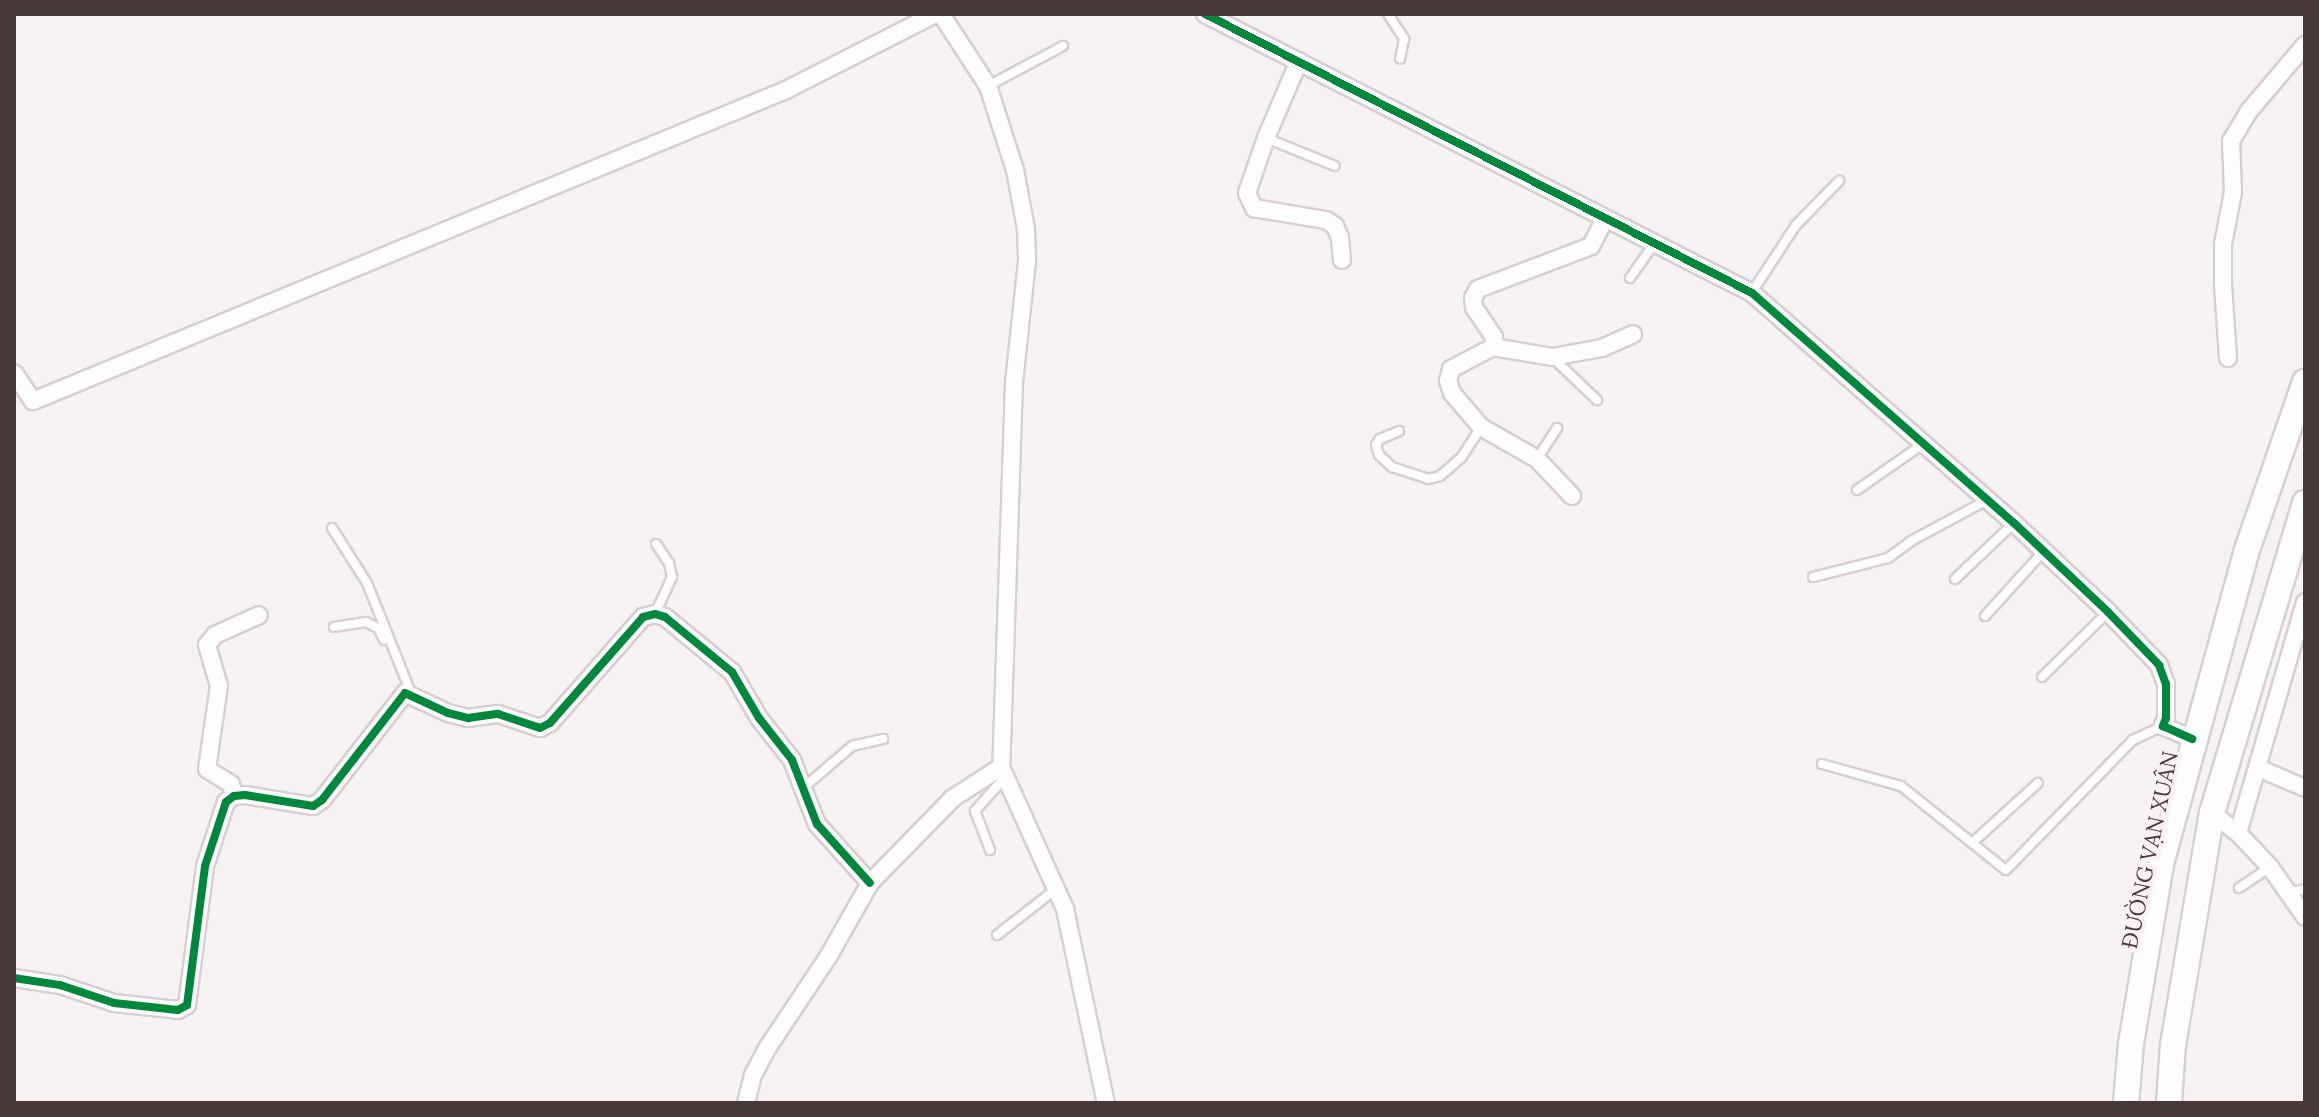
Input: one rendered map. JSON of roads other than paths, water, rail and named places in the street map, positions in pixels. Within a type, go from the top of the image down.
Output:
[{"type":"main road","name":"ĐƯỜNG VẠN XUÂN","points":[[2126,1103],[2131,1044],[2161,864],[2192,739],[2246,553],[2305,382]]},
{"type":"main road","points":[[2169,1103],[2173,1045],[2212,813],[2305,503]]},
{"type":"street","points":[[14,373],[33,401],[786,90],[938,14],[988,86],[1015,170],[1026,229],[1027,261],[1014,383],[1003,772],[1065,909],[1106,1103]]},
{"type":"street","points":[[1205,14],[1752,293],[2045,550],[2108,612],[2159,665],[2166,684],[2166,718],[2163,726],[2192,739]]},
{"type":"street","points":[[2228,358],[2223,244],[2233,192],[2231,141],[2257,100],[2305,45]]},
{"type":"street","points":[[1299,61],[1248,183],[1249,202],[1264,211],[1326,220],[1340,238],[1342,260]]},
{"type":"street","points":[[1493,347],[1494,337],[1474,307],[1473,298],[1478,289],[1591,246],[1605,219]]},
{"type":"street","points":[[1572,496],[1537,459],[1481,427],[1452,393],[1448,381],[1451,369],[1493,347],[1553,357],[1602,348],[1633,334]]},
{"type":"street","points":[[2238,833],[2305,603]]},
{"type":"street","points":[[14,978],[60,985],[114,1003],[178,1010],[187,1005],[209,848],[226,802],[234,796],[313,806],[322,800],[408,693],[448,713],[468,718],[498,714],[540,728],[550,723],[643,617],[655,614],[665,617],[732,672],[759,718],[792,760],[817,824],[870,883]]},
{"type":"street","points":[[234,796],[232,786],[207,769],[219,686],[207,656],[207,645],[215,635],[259,615]]},
{"type":"street","points":[[2258,768],[2305,788]]},
{"type":"street","points":[[746,1103],[753,1075],[763,1056],[870,883],[953,798],[1003,772]]},
{"type":"street","points":[[2212,813],[2238,833],[2297,891],[2305,917]]},
{"type":"lane","points":[[1388,14],[1404,39],[1400,59]]},
{"type":"lane","points":[[988,86],[1063,46]]},
{"type":"lane","points":[[1266,138],[1335,166]]},
{"type":"lane","points":[[1752,293],[1796,225],[1839,181]]},
{"type":"lane","points":[[1630,278],[1654,244]]},
{"type":"lane","points":[[1553,357],[1597,400]]},
{"type":"lane","points":[[1399,431],[1380,439],[1376,445],[1379,455],[1392,467],[1428,479],[1440,476],[1461,458],[1481,427]]},
{"type":"lane","points":[[1537,459],[1557,428]]},
{"type":"lane","points":[[1857,490],[1924,444]]},
{"type":"lane","points":[[1813,577],[1888,558],[1911,541],[1988,500]]},
{"type":"lane","points":[[1955,579],[2014,523]]},
{"type":"lane","points":[[332,528],[367,583],[408,693]]},
{"type":"lane","points":[[655,614],[672,577],[669,563],[656,544]]},
{"type":"lane","points":[[1985,616],[2045,550]]},
{"type":"lane","points":[[2042,677],[2108,612]]},
{"type":"lane","points":[[334,627],[358,621],[378,628],[408,693]]},
{"type":"lane","points":[[1822,764],[1901,786],[2006,870],[2133,740],[2163,726]]},
{"type":"lane","points":[[802,789],[852,746],[883,739]]},
{"type":"lane","points":[[990,850],[975,811],[1003,772]]},
{"type":"lane","points":[[1972,843],[2038,783]]},
{"type":"lane","points":[[2239,888],[2270,867]]},
{"type":"lane","points":[[997,935],[1057,889]]}]
